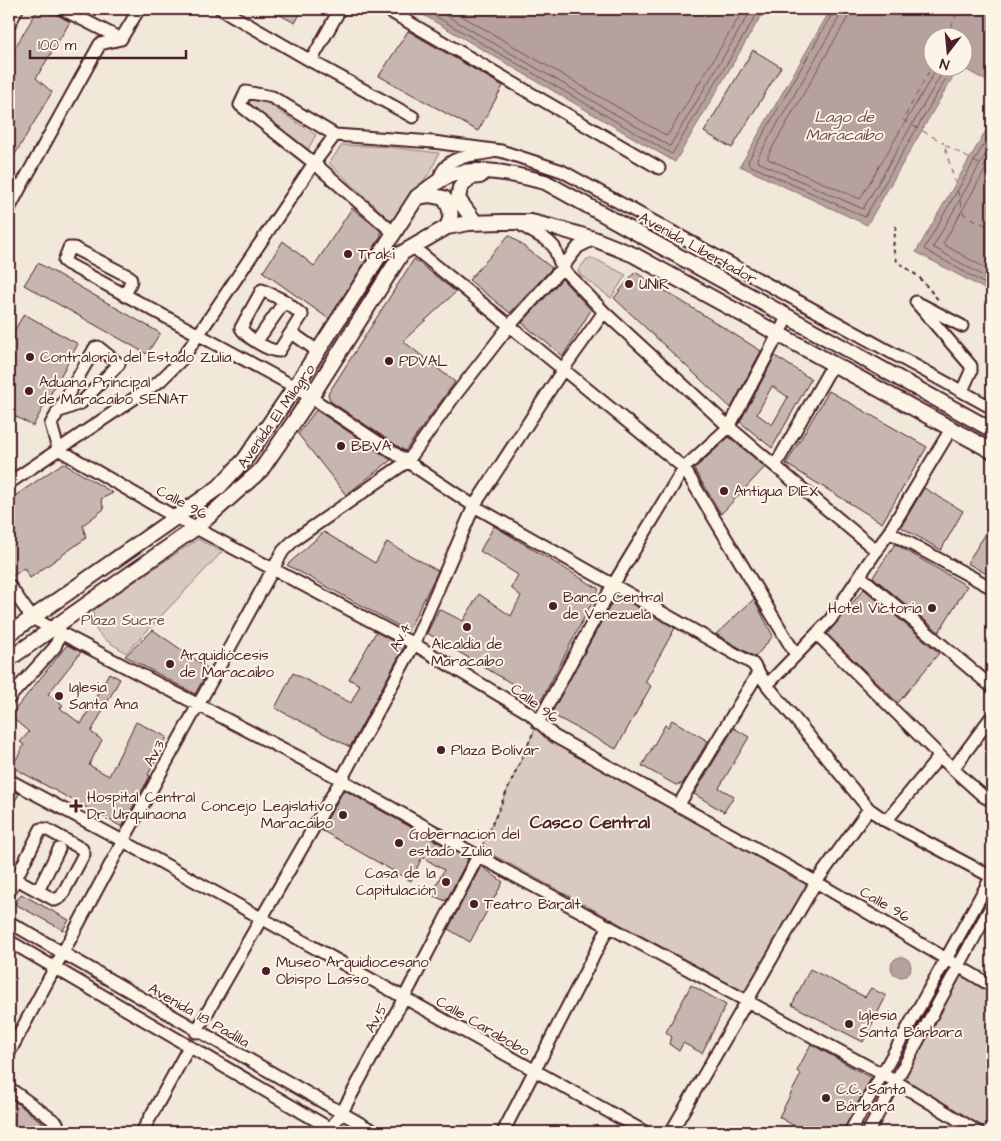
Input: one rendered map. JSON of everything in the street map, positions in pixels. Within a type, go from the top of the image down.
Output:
[{"type":"main road","name":"Avenida Libertador","points":[[395,234],[417,198],[452,174],[467,172],[508,174],[545,182],[992,430]]},
{"type":"main road","points":[[475,222],[458,199],[460,188],[470,178],[508,174]]},
{"type":"main road","points":[[417,198],[429,195],[444,198],[450,208],[451,219],[447,227]]},
{"type":"main road","points":[[412,246],[447,227],[475,222],[531,222],[594,239],[634,255],[992,451]]},
{"type":"main road","name":"Avenida El Milagro","points":[[9,634],[219,487],[238,466],[295,387],[395,234]]},
{"type":"main road","name":"Avenida El Milagro","points":[[9,659],[58,630],[197,527],[261,470],[311,397],[402,253],[412,246]]},
{"type":"street","points":[[9,25],[17,9]]},
{"type":"street","points":[[62,9],[121,39]]},
{"type":"street","points":[[9,209],[100,44],[121,39],[139,9]]},
{"type":"street","points":[[221,9],[310,61],[413,117]]},
{"type":"street","points":[[310,61],[340,9]]},
{"type":"street","points":[[386,9],[659,168]]},
{"type":"street","points":[[395,234],[314,163],[240,105],[246,92],[258,92],[272,97],[335,135],[433,142],[501,151],[562,171],[992,408]]},
{"type":"street","points":[[9,483],[160,381],[182,359],[314,163],[335,135]]},
{"type":"street","points":[[438,182],[441,170],[450,161],[501,151]]},
{"type":"street","points":[[9,182],[20,188]]},
{"type":"street","points":[[516,222],[548,241],[554,247],[562,268],[604,312],[729,428],[877,550]]},
{"type":"street","name":"Av.3","points":[[9,1053],[123,841],[283,551],[294,540],[408,461],[453,398],[510,326],[562,268],[578,247],[594,239]]},
{"type":"street","points":[[683,258],[691,241]]},
{"type":"street","points":[[412,246],[564,368],[684,468],[796,655]]},
{"type":"street","points":[[126,296],[131,284],[130,277],[74,248],[69,248],[64,260],[68,264],[126,296],[199,336],[295,387],[474,506],[752,664],[767,685],[869,809],[886,821],[992,877],[850,1132]]},
{"type":"street","points":[[262,290],[285,301],[302,315],[279,351],[273,350],[242,331],[241,324],[262,290]]},
{"type":"street","points":[[257,341],[285,301]]},
{"type":"street","points":[[962,326],[916,302],[971,366],[971,371],[962,391]]},
{"type":"street","name":"Av.4","points":[[196,1032],[341,780],[414,644],[474,506],[564,368],[604,312]]},
{"type":"street","points":[[538,723],[613,585],[684,468],[729,428],[788,316]]},
{"type":"street","points":[[292,333],[319,352]]},
{"type":"street","points":[[57,412],[81,403],[118,366],[119,362],[95,348],[57,412],[51,424],[58,449]]},
{"type":"street","points":[[775,466],[833,364]]},
{"type":"street","points":[[767,685],[830,620],[889,532],[951,429]]},
{"type":"street","name":"Calle 96","points":[[58,449],[175,517],[414,644],[528,713],[554,736],[816,882],[946,957],[958,967],[992,986]]},
{"type":"street","points":[[889,532],[992,588]]},
{"type":"street","points":[[860,576],[992,687]]},
{"type":"street","points":[[9,584],[32,618],[341,780],[896,1081],[978,1132]]},
{"type":"street","points":[[9,698],[55,647],[58,630]]},
{"type":"street","points":[[817,634],[953,769],[983,796],[992,801]]},
{"type":"street","points":[[678,806],[758,673]]},
{"type":"street","points":[[953,769],[992,716]]},
{"type":"street","points":[[886,821],[940,756]]},
{"type":"street","name":"Calle Carabobo","points":[[9,780],[123,841],[535,1073],[645,1132]]},
{"type":"street","points":[[671,1132],[816,882],[869,809]]},
{"type":"street","points":[[9,892],[41,829],[46,829],[82,849],[84,854],[61,897],[56,900],[16,879]]},
{"type":"street","points":[[38,891],[59,849]]},
{"type":"street","name":"Av,5","points":[[331,1131],[404,998],[478,856]]},
{"type":"street","points":[[868,1132],[992,904]]},
{"type":"street","name":"Avenida 18 Padilla","points":[[9,922],[196,1032],[375,1132]]},
{"type":"street","points":[[503,1132],[609,926]]},
{"type":"street","points":[[9,941],[55,970],[331,1131]]},
{"type":"street","points":[[142,1132],[189,1047]]},
{"type":"street","points":[[9,1088],[57,1123],[53,1132]]},
{"type":"path","points":[[896,226],[893,248],[897,261],[919,277],[945,306]]},
{"type":"path","points":[[478,856],[538,723]]},
{"type":"green space","points":[[249,98],[261,99],[316,135],[307,151],[248,106]]},
{"type":"green space","points":[[342,145],[389,147],[439,153],[431,171],[392,222],[329,163]]},
{"type":"green space","points":[[587,259],[595,259],[626,275],[611,298],[580,275],[578,270]]},
{"type":"green space","name":"Plaza Sucre","points":[[198,539],[222,552],[126,653],[101,636],[94,625],[94,609]]},
{"type":"green space","points":[[536,727],[816,882],[752,996],[481,848]]},
{"type":"green space","points":[[951,963],[992,987],[992,1132],[987,1132],[888,1076]]},
{"type":"water","points":[[413,9],[765,9],[675,162]]},
{"type":"water","name":"Lago de Maracaibo","points":[[831,9],[992,9],[992,84],[974,74],[974,28],[924,28],[924,78],[952,78],[867,225],[740,166]]},
{"type":"water","points":[[992,120],[992,293],[916,252]]},
{"type":"water","points":[[901,957],[908,960],[911,967],[908,974],[901,977],[894,974],[891,967],[894,960]]},
{"type":"building","points":[[38,9],[47,9],[70,22],[36,78],[52,92],[14,156],[9,152],[9,58]]},
{"type":"building","points":[[269,9],[303,9],[295,23]]},
{"type":"building","points":[[408,31],[503,86],[478,131],[379,76]]},
{"type":"building","points":[[753,50],[781,67],[732,148],[704,132]]},
{"type":"building","name":"Traki","points":[[352,208],[381,231],[381,236],[329,319],[263,272],[283,241],[314,266]]},
{"type":"building","points":[[509,235],[552,268],[510,313],[469,280]]},
{"type":"building","name":"PDVAL","points":[[414,259],[456,292],[403,341],[455,382],[405,451],[330,401],[328,394]]},
{"type":"building","points":[[38,263],[160,333],[147,354],[24,285]]},
{"type":"building","points":[[635,272],[761,351],[731,408],[614,298]]},
{"type":"building","points":[[562,279],[591,310],[563,356],[522,323]]},
{"type":"building","points":[[24,314],[78,344],[33,426],[9,413],[9,340]]},
{"type":"building","points":[[775,356],[811,379],[772,448],[740,422]],"holes":[[[772,386],[788,397],[772,425],[757,414]]]},
{"type":"building","points":[[829,391],[927,447],[882,523],[786,464]]},
{"type":"building","name":"BBVA","points":[[316,410],[391,460],[346,495],[298,434]]},
{"type":"building","name":"Antigua DIEX","points":[[729,437],[765,467],[721,514],[694,469]]},
{"type":"building","points":[[63,463],[113,493],[101,499],[104,509],[83,525],[86,538],[30,578],[24,568],[12,577],[9,573],[9,500]]},
{"type":"building","points":[[924,488],[963,511],[941,550],[901,527]]},
{"type":"building","points":[[992,524],[992,577],[967,563]]},
{"type":"building","name":"Banco Central de Venezuela","points":[[494,526],[599,589],[541,701],[427,633],[439,609],[463,621],[479,594],[511,616],[521,596],[511,588],[518,575],[480,551]]},
{"type":"building","points":[[324,532],[375,563],[387,542],[438,571],[408,631],[287,565]]},
{"type":"building","name":"Hotel Victoria","points":[[895,544],[967,586],[939,632],[873,577]]},
{"type":"building","points":[[864,589],[939,653],[898,703],[827,634]]},
{"type":"building","points":[[616,595],[675,628],[645,682],[651,686],[616,749],[551,714]]},
{"type":"building","points":[[754,599],[773,636],[755,657],[716,634]]},
{"type":"building","name":"Arquidiócesis de Maracaibo","points":[[153,630],[209,669],[195,694],[125,656]]},
{"type":"building","points":[[376,632],[404,647],[350,747],[275,708],[293,673],[351,703],[360,685],[349,679]]},
{"type":"building","points":[[67,645],[81,652],[48,694],[63,705],[60,708],[81,724],[109,673],[120,679],[91,732],[102,740],[89,765],[109,776],[136,722],[167,737],[148,775],[150,776],[122,827],[12,767],[24,745],[20,742],[29,732],[10,716]]},
{"type":"building","points":[[672,720],[708,741],[682,784],[676,785],[642,766],[665,725],[668,727]]},
{"type":"building","points":[[734,728],[749,737],[719,788],[734,796],[724,812],[694,794]]},
{"type":"building","points":[[9,788],[19,794],[9,812]]},
{"type":"building","points":[[344,790],[468,859],[446,901],[431,895],[444,870],[422,857],[411,881],[321,830]]},
{"type":"building","name":"Teatro Baralt","points":[[481,866],[503,882],[470,942],[448,929]]},
{"type":"building","points":[[21,894],[69,920],[63,930],[15,904]]},
{"type":"building","name":"Iglesia Santa Bárbara","points":[[810,969],[865,997],[871,988],[886,996],[863,1042],[792,1005]]},
{"type":"building","points":[[691,985],[726,1005],[702,1053],[683,1043],[679,1051],[669,1044],[672,1037],[666,1032]]},
{"type":"building","name":"C.C. Santa Bárbara","points":[[811,1044],[871,1078],[843,1132],[793,1132],[796,1127],[779,1117],[801,1074],[797,1071]]},
{"type":"building","points":[[9,1097],[47,1126],[43,1132],[9,1132]]},
{"type":"ferry route","points":[[950,28],[959,9]]},
{"type":"ferry route","points":[[925,78],[903,120],[944,143]]},
{"type":"ferry route","points":[[992,153],[984,167],[944,144],[964,214],[992,229]]},
{"type":"place","name":"Traki","points":[[348,254]]},
{"type":"place","name":"UNIR","points":[[629,284]]},
{"type":"place","name":"Contraloría del Estado Zulia","points":[[30,357]]},
{"type":"place","name":"PDVAL","points":[[389,361]]},
{"type":"place","name":"Aduana Principal de Maracaibo SENIAT","points":[[29,391]]},
{"type":"place","name":"BBVA","points":[[341,446]]},
{"type":"place","name":"Antigua DIEX","points":[[724,491]]},
{"type":"place","name":"Banco Central de Venezuela","points":[[553,606]]},
{"type":"place","name":"Hotel Victoria","points":[[932,608]]},
{"type":"place","name":"Alcaldía de Maracaibo","points":[[467,627]]},
{"type":"place","name":"Arquidiócesis de Maracaibo","points":[[170,664]]},
{"type":"place","name":"Iglesia Santa Ana","points":[[59,696]]},
{"type":"place","name":"Plaza Bolívar","points":[[441,750]]},
{"type":"place","name":"Hospital Central Dr. Urquinaona","points":[[76,806]]},
{"type":"place","name":"Concejo Legislativo Maracaibo","points":[[343,815]]},
{"type":"place","name":"Gobernacion del estado Zulia","points":[[399,843]]},
{"type":"place","name":"Casa de la Capitulación","points":[[446,882]]},
{"type":"place","name":"Teatro Baralt","points":[[474,904]]},
{"type":"place","name":"Museo Arquidiocesano Obispo Lasso","points":[[266,971]]},
{"type":"place","name":"Iglesia Santa Bárbara","points":[[849,1024]]},
{"type":"place","name":"C.C. Santa Bárbara","points":[[826,1098]]},
{"type":"district","name":"Casco Central","points":[[590,822]]}]
